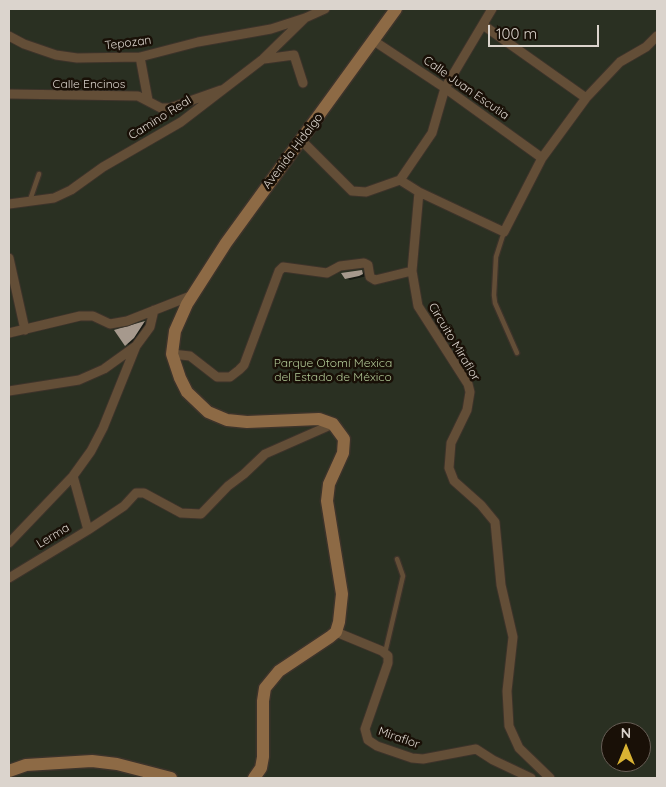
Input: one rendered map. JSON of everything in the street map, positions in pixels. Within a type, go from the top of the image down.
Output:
[{"type":"main road","name":"Avenida Hidalgo","points":[[172,354],[178,322],[226,243],[396,9]]},
{"type":"main road","points":[[172,354],[187,392],[208,412],[217,417],[248,422],[319,419],[333,424],[341,433],[344,447],[329,484],[327,501],[342,594],[341,614],[336,632],[312,651],[279,671],[266,688],[263,701],[264,757],[261,768],[254,778]]},
{"type":"main road","points":[[9,771],[26,765],[92,762],[117,764],[171,778]]},
{"type":"street","points":[[305,18],[325,9]]},
{"type":"street","points":[[300,139],[352,192],[366,192],[400,180],[432,133],[446,88],[492,9]]},
{"type":"street","name":"Tepozan","points":[[9,36],[24,44],[56,55],[78,58],[140,56],[198,42],[253,33],[305,18]]},
{"type":"street","name":"Camino Real","points":[[9,204],[54,198],[71,190],[103,167],[181,122],[264,59],[305,18]]},
{"type":"street","points":[[483,26],[586,98]]},
{"type":"street","points":[[400,180],[419,192],[504,232],[542,158],[586,98],[620,62],[646,47],[657,36]]},
{"type":"street","name":"Calle Juan Escutia","points":[[374,41],[446,88],[542,158]]},
{"type":"street","points":[[264,59],[294,55],[303,83]]},
{"type":"street","points":[[140,56],[148,100]]},
{"type":"street","name":"Calle Encinos","points":[[9,94],[61,97],[138,96],[162,108],[170,108],[214,90],[224,90]]},
{"type":"street","name":"Circuito Miraflor","points":[[419,192],[412,271],[418,306],[468,384],[470,392],[467,410],[451,443],[448,468],[454,481],[481,505],[494,522],[501,585],[513,637],[507,691],[508,715],[519,748],[550,778]]},
{"type":"street","points":[[9,258],[25,330]]},
{"type":"street","points":[[172,354],[190,356],[217,377],[230,377],[239,370],[244,365],[279,271],[283,267],[327,273],[340,266],[364,263],[368,264],[370,277],[375,280],[412,271]]},
{"type":"street","points":[[9,333],[80,316],[93,316],[110,324],[127,321],[193,295]]},
{"type":"street","points":[[9,391],[89,377],[136,346],[150,326],[154,310]]},
{"type":"street","name":"Lerma","points":[[9,543],[73,476],[91,451],[103,428],[136,346]]},
{"type":"street","points":[[88,530],[124,506],[136,493],[144,493],[181,513],[201,514],[228,486],[265,454],[333,424]]},
{"type":"street","name":"Lerma","points":[[9,578],[88,530],[73,476]]},
{"type":"street","points":[[336,632],[385,653]]},
{"type":"street","name":"Miraflor","points":[[385,653],[388,663],[365,729],[368,740],[377,746],[412,758],[424,759],[461,750],[476,749],[493,760],[531,778]]},
{"type":"lane","points":[[30,202],[39,174]]},
{"type":"lane","points":[[504,232],[496,257],[494,295],[495,304],[517,353]]},
{"type":"lane","points":[[385,653],[403,576],[397,559]]},
{"type":"green space","name":"Parque Otomí Mexica del Estado de México","points":[[9,9],[657,9],[657,778],[9,778]]},
{"type":"building","points":[[362,270],[363,274],[345,279],[341,273]]},
{"type":"building","points":[[145,321],[134,338],[125,346],[114,330]]}]
